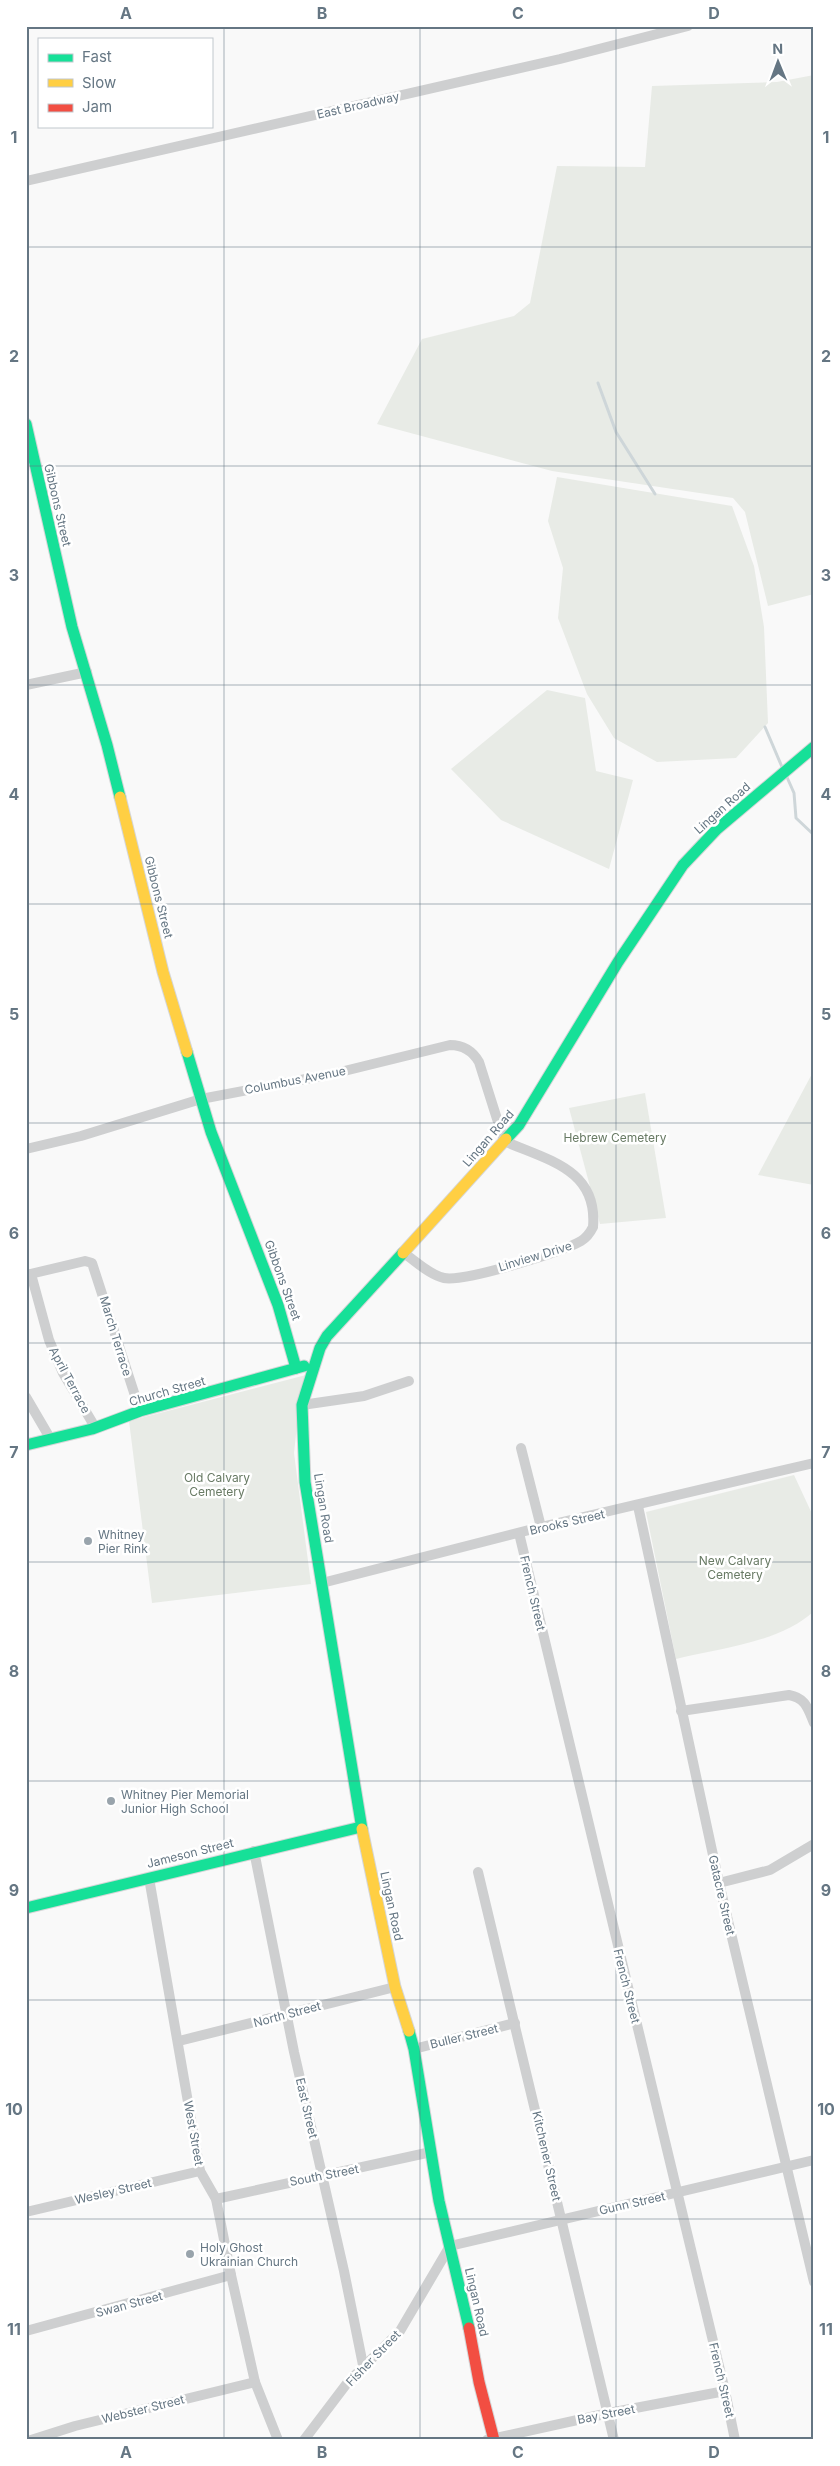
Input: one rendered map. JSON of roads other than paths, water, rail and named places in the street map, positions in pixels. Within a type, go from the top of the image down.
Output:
[{"type":"street","name":"East Broadway","points":[[26,180],[560,59],[688,26]]},
{"type":"street","name":"Gibbons Street","points":[[26,424],[65,599],[107,745],[163,972],[200,1100],[230,1184],[278,1305],[296,1368]]},
{"type":"street","points":[[26,685],[87,672]]},
{"type":"street","name":"Lingan Road","points":[[492,2439],[431,2152],[414,2049],[396,1987],[361,1827],[305,1482],[302,1405],[315,1364],[327,1336],[519,1125],[618,962],[683,865],[717,829],[814,747]]},
{"type":"street","name":"Columbus Avenue","points":[[26,1149],[81,1136],[200,1100],[332,1074],[450,1044],[458,1045],[472,1052],[479,1062],[504,1141]]},
{"type":"street","name":"Linview Drive","points":[[402,1252],[434,1274],[451,1279],[500,1268],[554,1252],[586,1237],[593,1227],[593,1217],[589,1193],[581,1180],[568,1170],[504,1141]]},
{"type":"street","name":"March Terrace","points":[[29,1274],[85,1260],[91,1262],[140,1411]]},
{"type":"street","name":"April Terrace","points":[[29,1274],[52,1348],[63,1373],[95,1428]]},
{"type":"street","name":"Church Street","points":[[26,1445],[95,1428],[140,1411],[315,1364]]},
{"type":"street","points":[[302,1405],[364,1396],[410,1381]]},
{"type":"street","points":[[26,1397],[50,1438]]},
{"type":"street","points":[[521,1448],[541,1527]]},
{"type":"street","name":"Brooks Street","points":[[322,1583],[541,1527],[638,1506],[814,1463]]},
{"type":"street","name":"Gatacre Street","points":[[638,1506],[719,1883],[788,2166],[813,2279]]},
{"type":"street","name":"French Street","points":[[519,1533],[726,2390],[735,2440]]},
{"type":"street","points":[[681,1711],[789,1695],[801,1699],[806,1704],[814,1723]]},
{"type":"street","name":"Jameson Street","points":[[26,1908],[254,1851],[361,1827]]},
{"type":"street","points":[[719,1883],[770,1870],[814,1844]]},
{"type":"street","name":"East Street","points":[[254,1851],[287,2014],[344,2271],[362,2365]]},
{"type":"street","name":"Kitchener Street","points":[[478,1872],[609,2412],[614,2440]]},
{"type":"street","name":"West Street","points":[[149,1878],[179,2041],[200,2171],[216,2199],[231,2276],[256,2382],[278,2440]]},
{"type":"street","name":"North Street","points":[[179,2041],[396,1987]]},
{"type":"street","name":"Buller Street","points":[[414,2049],[515,2023]]},
{"type":"street","name":"South Street","points":[[216,2199],[322,2174],[431,2152]]},
{"type":"street","name":"Gunn Street","points":[[450,2246],[814,2160]]},
{"type":"street","name":"Wesley Street","points":[[26,2212],[200,2171]]},
{"type":"street","name":"Fisher Street","points":[[304,2440],[362,2365],[404,2325],[450,2246]]},
{"type":"street","name":"Swan Street","points":[[26,2331],[231,2276]]},
{"type":"street","name":"Webster Street","points":[[31,2440],[92,2422],[256,2382]]},
{"type":"street","name":"Bay Street","points":[[492,2439],[609,2412],[726,2390]]},
{"type":"waterway","points":[[598,383],[616,432],[655,494]]},
{"type":"waterway","points":[[765,727],[782,767]]},
{"type":"waterway","points":[[786,775],[794,793],[796,818],[814,835]]},
{"type":"place","name":"Whitney Pier Rink","points":[[88,1541]]},
{"type":"place","name":"Whitney Pier Memorial Junior High School","points":[[111,1801]]},
{"type":"place","name":"Holy Ghost Ukrainian Church","points":[[190,2254]]},
{"type":"park label","name":"Hebrew Cemetery","points":[[615,1137]]},
{"type":"park label","name":"Old Calvary Cemetery","points":[[217,1484]]},
{"type":"park label","name":"New Calvary Cemetery","points":[[735,1567]]}]
